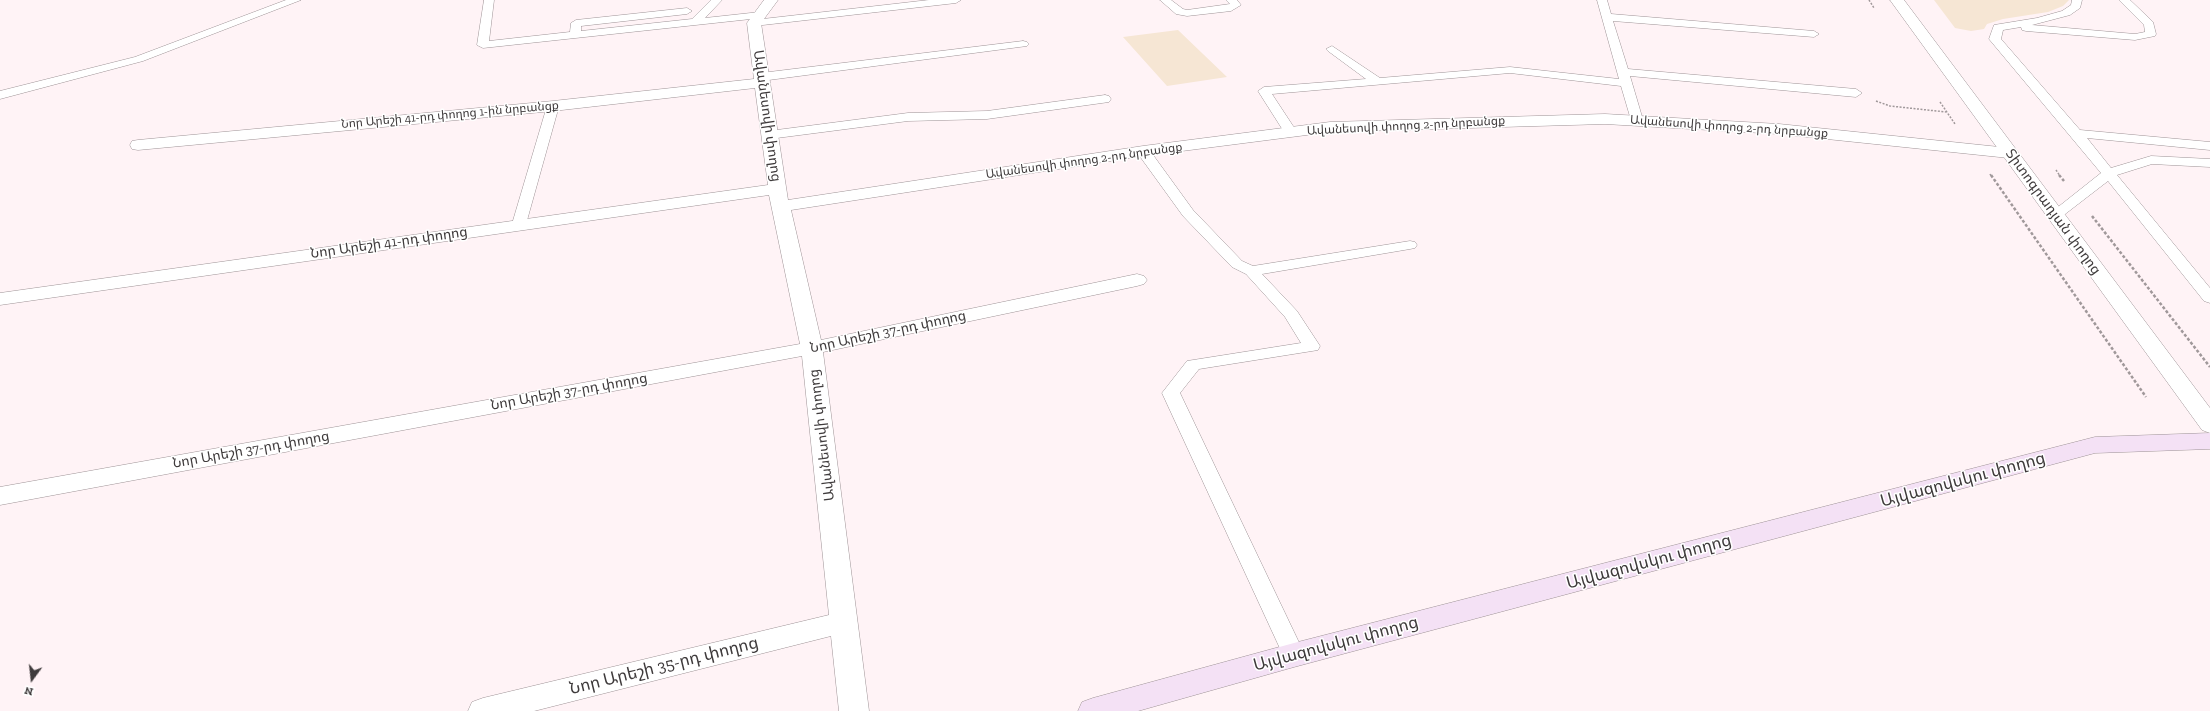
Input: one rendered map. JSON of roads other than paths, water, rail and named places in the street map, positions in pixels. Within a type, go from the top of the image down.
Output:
[{"type":"main road","name":"Այվազովսկու փողոց","points":[[1093,711],[1294,655],[2095,445],[2210,441]]},
{"type":"street","name":"Տիտոգրադյան փողոց","points":[[1897,0],[2210,425]]},
{"type":"street","name":"Ավանեսովի փողոց","points":[[762,12],[761,80],[780,197],[812,348],[854,711]]},
{"type":"street","name":"Նոր Արեշի 41-րդ փողոց 1-ին նրբանցք","points":[[138,145],[553,106],[761,80]]},
{"type":"street","name":"Ավանեսովի փողոց 2-րդ նրբանցք","points":[[780,197],[1330,127],[1605,119],[1637,120],[1780,129],[2009,153]]},
{"type":"street","name":"Նոր Արեշի 41-րդ փողոց","points":[[0,299],[519,224],[780,197]]},
{"type":"street","name":"Նոր Արեշի 37-րդ փողոց","points":[[0,496],[812,348],[1137,280]]},
{"type":"street","name":"Նոր Արեշի 35-րդ փողոց","points":[[483,711],[844,622]]},
{"type":"lane","points":[[0,96],[139,59],[296,0]]},
{"type":"lane","points":[[489,0],[483,45],[696,22],[762,12],[956,0]]},
{"type":"lane","points":[[696,22],[717,0]]},
{"type":"lane","points":[[1165,0],[1180,12],[1187,13],[1231,8],[1236,5],[1231,0]]},
{"type":"lane","points":[[1602,0],[1637,120]]},
{"type":"lane","points":[[1998,26],[2038,21],[2066,13],[2076,6],[2077,0]]},
{"type":"lane","points":[[1998,26],[2135,36],[2151,34],[2149,24],[2124,0]]},
{"type":"lane","points":[[575,35],[576,23],[695,7],[696,22]]},
{"type":"lane","points":[[1607,17],[1814,34]]},
{"type":"lane","points":[[1998,26],[1995,39],[2076,133],[2210,298]]},
{"type":"lane","points":[[761,80],[1023,44]]},
{"type":"lane","points":[[1332,49],[1378,81]]},
{"type":"lane","points":[[1291,132],[1264,91],[1510,70],[1856,93]]},
{"type":"lane","points":[[769,135],[908,117],[987,115],[1105,99]]},
{"type":"lane","points":[[519,224],[553,106]]},
{"type":"lane","points":[[2076,133],[2210,146]]},
{"type":"lane","points":[[1144,151],[1188,212],[1236,264],[1251,271],[1291,314],[1312,346],[1193,365],[1171,393],[1294,655]]},
{"type":"lane","points":[[2055,215],[2109,174],[2151,160],[2210,163]]},
{"type":"lane","points":[[1251,271],[1410,245]]}]
